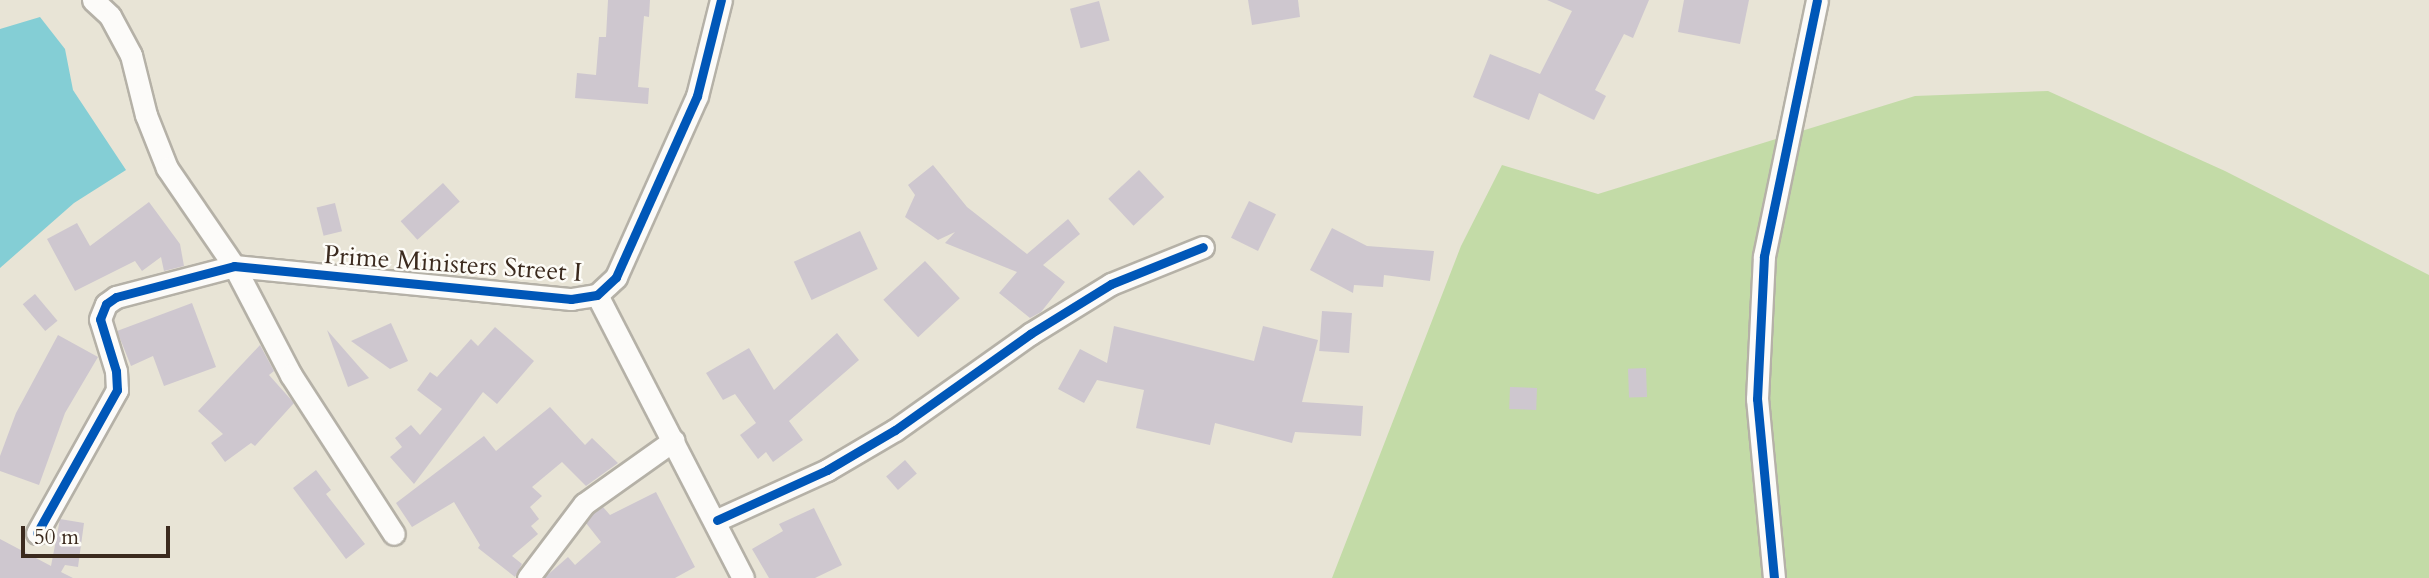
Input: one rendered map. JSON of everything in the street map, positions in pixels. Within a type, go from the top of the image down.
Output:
[{"type":"street","points":[[93,0],[110,16],[131,55],[146,116],[167,168],[234,266],[291,376],[394,534]]},
{"type":"street","name":"Prime Ministers Street I","points":[[234,266],[571,299],[597,295],[616,277],[697,96],[721,0]]},
{"type":"street","points":[[1774,578],[1757,399],[1764,256],[1817,0]]},
{"type":"street","points":[[717,520],[827,470],[895,430],[1030,334],[1111,284],[1203,247]]},
{"type":"street","points":[[37,533],[117,390],[116,371],[100,319],[106,304],[116,297],[234,266]]},
{"type":"street","points":[[597,295],[717,520],[743,578]]},
{"type":"street","points":[[528,578],[584,504],[674,440]]},
{"type":"green space","points":[[2048,91],[2225,171],[2429,275],[2429,578],[1332,578],[1461,246],[1502,165],[1598,194],[1915,96]]},
{"type":"water","points":[[40,17],[65,49],[73,90],[126,170],[74,203],[0,268],[0,29]]},
{"type":"building","points":[[608,0],[650,0],[649,17],[644,16],[638,87],[649,88],[648,104],[575,98],[577,73],[596,75],[599,37],[606,37]]},
{"type":"building","points":[[1248,0],[1298,0],[1300,17],[1252,25]]},
{"type":"building","points":[[1547,0],[1649,0],[1633,38],[1624,34],[1595,90],[1606,96],[1594,120],[1539,93],[1529,120],[1473,97],[1490,54],[1540,74],[1572,11]]},
{"type":"building","points":[[1684,0],[1749,0],[1740,44],[1678,32]]},
{"type":"building","points":[[1099,1],[1110,41],[1081,48],[1070,9]]},
{"type":"building","points":[[933,165],[967,207],[1027,254],[1068,219],[1080,234],[1043,265],[1065,282],[1041,312],[1030,318],[999,293],[1017,272],[945,243],[955,232],[938,240],[905,217],[915,195],[908,185]]},
{"type":"building","points":[[1139,170],[1164,197],[1134,226],[1108,199]]},
{"type":"building","points":[[443,183],[460,202],[417,240],[401,221]]},
{"type":"building","points":[[1249,201],[1276,214],[1258,251],[1231,238]]},
{"type":"building","points":[[149,202],[180,244],[184,266],[164,271],[161,257],[142,271],[135,261],[75,291],[47,239],[77,223],[90,246]]},
{"type":"building","points":[[335,203],[342,231],[324,236],[317,208]]},
{"type":"building","points":[[1332,228],[1367,246],[1434,251],[1430,281],[1384,275],[1383,287],[1354,285],[1353,293],[1310,270]]},
{"type":"building","points":[[860,231],[878,269],[812,300],[794,262]]},
{"type":"building","points":[[925,261],[960,298],[918,337],[883,300]]},
{"type":"building","points":[[35,294],[57,321],[45,331],[23,304]]},
{"type":"building","points":[[192,303],[216,367],[164,386],[153,356],[131,366],[117,331]]},
{"type":"building","points":[[1322,311],[1352,313],[1349,353],[1319,351]]},
{"type":"building","points":[[391,323],[408,361],[390,369],[351,341]]},
{"type":"building","points":[[1114,326],[1254,361],[1263,326],[1318,340],[1302,402],[1363,406],[1361,436],[1295,432],[1292,443],[1215,423],[1210,445],[1136,428],[1144,390],[1097,380],[1084,403],[1058,389],[1080,349],[1107,363]]},
{"type":"building","points":[[495,327],[534,361],[497,404],[483,392],[414,484],[390,457],[402,447],[395,438],[411,425],[420,435],[442,409],[417,390],[430,372],[437,377],[471,339],[478,346]]},
{"type":"building","points":[[327,330],[369,378],[348,387]]},
{"type":"building","points":[[837,333],[859,360],[789,421],[803,440],[773,462],[766,452],[758,459],[740,435],[756,423],[735,394],[723,400],[706,373],[749,348],[774,390]]},
{"type":"building","points":[[58,335],[98,357],[65,413],[39,485],[0,471],[0,456],[16,413]]},
{"type":"building","points":[[260,345],[274,371],[269,375],[294,403],[255,446],[251,443],[225,462],[211,443],[223,434],[198,411]]},
{"type":"building","points":[[1646,368],[1647,397],[1629,398],[1628,369]]},
{"type":"building","points":[[1510,387],[1537,388],[1536,410],[1509,409]]},
{"type":"building","points":[[550,407],[585,445],[592,438],[618,463],[586,486],[562,462],[532,487],[542,496],[530,507],[539,519],[531,526],[538,534],[512,556],[522,564],[515,577],[478,548],[480,545],[454,502],[412,527],[396,503],[484,436],[496,451]]},
{"type":"building","points":[[905,460],[917,474],[898,490],[886,476]]},
{"type":"building","points":[[316,470],[331,490],[326,494],[365,544],[346,559],[293,488]]},
{"type":"building","points":[[656,492],[695,567],[675,578],[544,578],[568,557],[575,565],[601,542],[586,523],[593,514],[603,507],[610,515]]},
{"type":"building","points":[[814,508],[842,565],[815,578],[769,578],[752,549],[783,531],[779,524]]},
{"type":"building","points":[[60,519],[84,523],[78,567],[65,565],[61,572],[73,578],[0,578],[0,539],[51,566]]},
{"type":"cycle path","points":[[37,533],[117,390],[116,371],[100,319],[106,304],[116,297],[234,266],[571,299],[597,295],[616,277],[697,96],[721,0]]},
{"type":"cycle path","points":[[1774,578],[1757,399],[1764,256],[1817,0]]},
{"type":"cycle path","points":[[717,520],[827,470],[895,430],[1030,334],[1111,284],[1203,247]]}]
